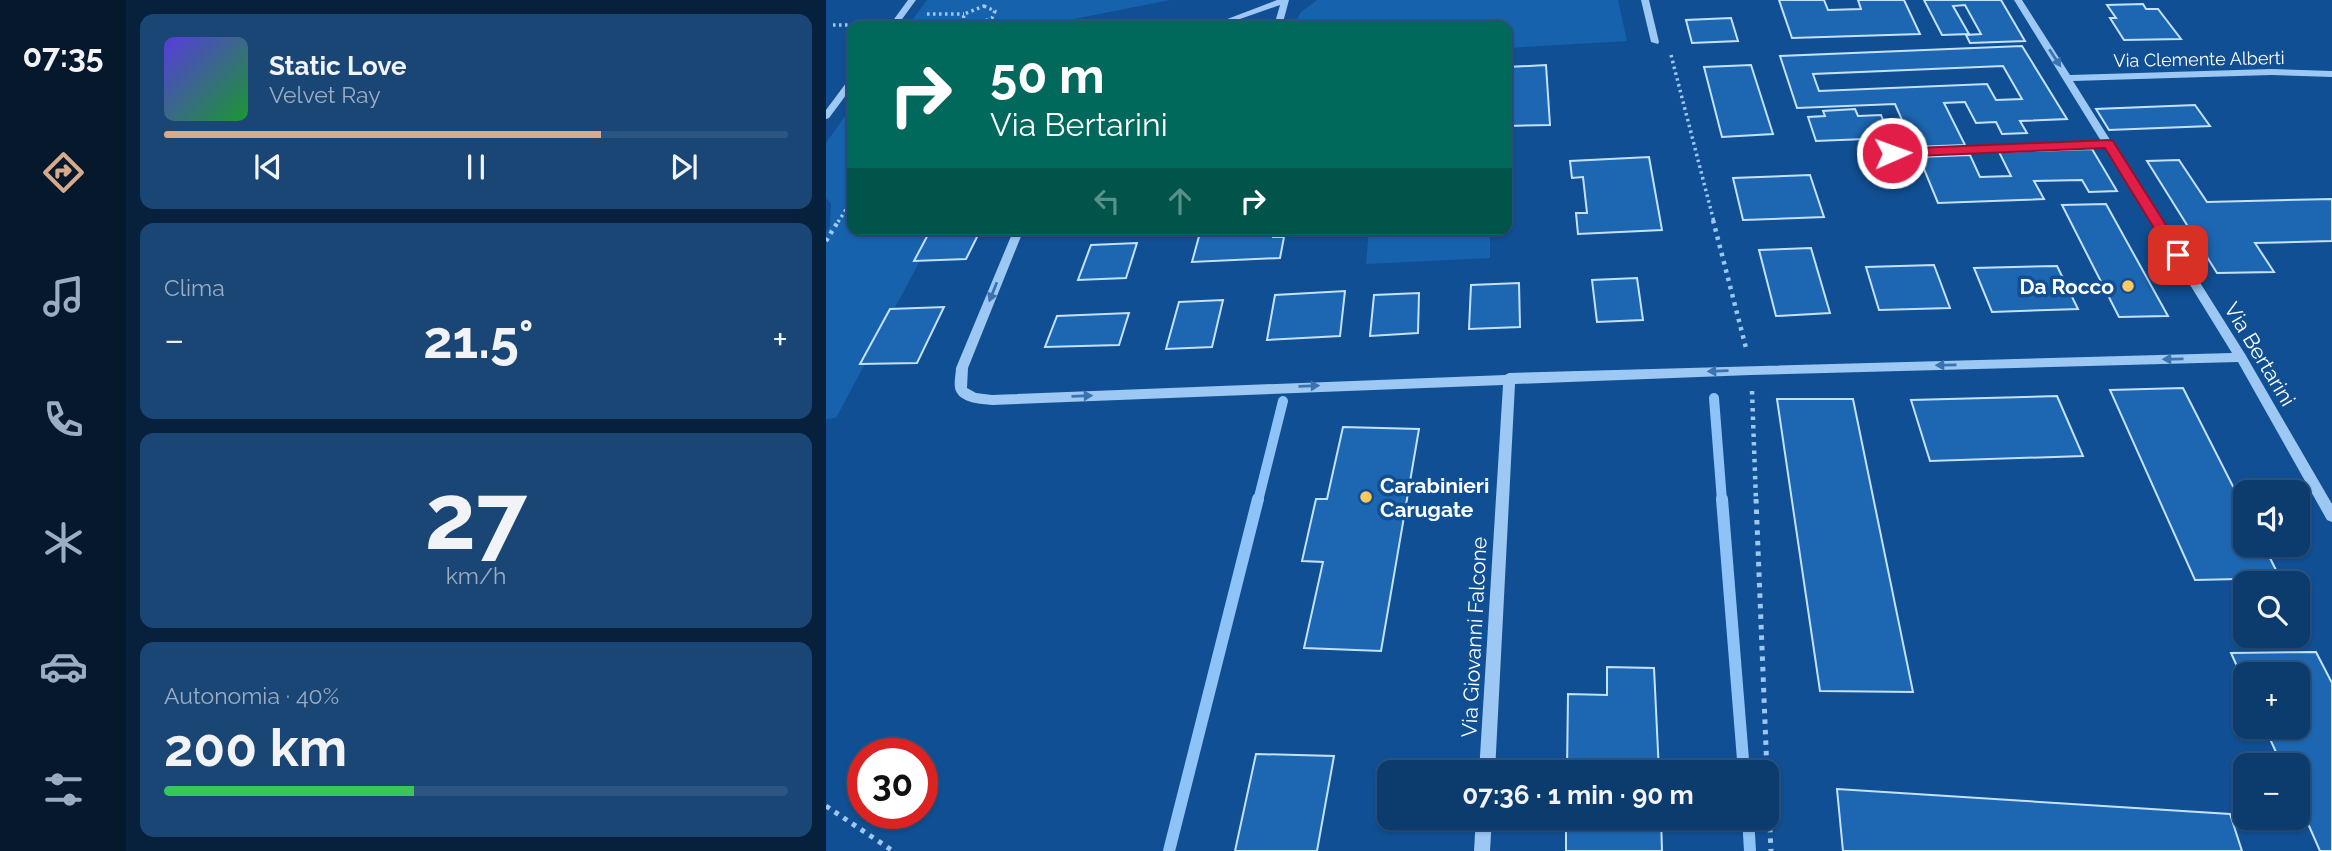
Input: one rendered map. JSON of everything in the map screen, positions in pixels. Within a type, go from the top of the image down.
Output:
[{"type":"street","points":[[896,21],[912,0]]},
{"type":"street","points":[[1227,21],[1285,0]]},
{"type":"street","points":[[1279,21],[1285,0]]},
{"type":"street","points":[[1645,0],[1655,42]]},
{"type":"street","name":"Via Bertarini","points":[[2018,0],[2241,357],[2332,516]]},
{"type":"street","name":"Via Clemente Alberti","points":[[2068,78],[2262,72],[2332,74]]},
{"type":"street","points":[[826,116],[847,89]]},
{"type":"street","points":[[1865,154],[2109,144]]},
{"type":"street","points":[[1017,235],[962,368],[961,390],[974,398],[992,400],[1751,370],[2241,357]]},
{"type":"street","name":"Via Giovanni Falcone","points":[[1488,760],[1509,378]]},
{"type":"street","points":[[1482,851],[1483,830]]},
{"type":"path","points":[[963,21],[961,18],[966,12],[984,6],[989,0]]},
{"type":"path","points":[[984,6],[994,9],[995,15],[984,21]]},
{"type":"path","points":[[873,21],[881,14]]},
{"type":"path","points":[[833,25],[847,25]]},
{"type":"path","points":[[1655,42],[1671,55],[1751,370],[1767,760]]},
{"type":"path","points":[[826,241],[847,208]]},
{"type":"path","points":[[826,806],[893,851]]},
{"type":"path","points":[[1770,830],[1771,851]]},
{"type":"shaded area","points":[[927,0],[1170,0],[1064,21],[912,21]]},
{"type":"shaded area","points":[[1317,0],[1618,0],[1627,41],[1512,48],[1512,21],[1297,21],[1300,13]]},
{"type":"shaded area","points":[[847,113],[847,235],[934,235],[836,418],[826,419],[826,232],[830,226],[831,204],[826,198],[826,143]]},
{"type":"shaded area","points":[[1368,235],[1490,235],[1490,258],[1366,264]]},
{"type":"building","points":[[1779,0],[1824,0],[1828,10],[1861,9],[1858,0],[1904,0],[1920,34],[1792,38]]},
{"type":"building","points":[[1924,0],[2001,0],[2025,41],[1970,43],[1966,35],[1981,34],[1965,5],[1953,6],[1969,34],[1942,35]]},
{"type":"building","points":[[2143,4],[2146,9],[2158,9],[2181,39],[2124,40],[2110,18],[2116,18],[2107,5]]},
{"type":"building","points":[[1731,18],[1738,41],[1692,43],[1686,20]]},
{"type":"building","points":[[2022,46],[2067,119],[2020,121],[2027,133],[2002,134],[1996,122],[1976,123],[1965,102],[1944,103],[1965,145],[1914,147],[1895,104],[1797,108],[1780,56]],"holes":[[[2003,66],[2022,99],[1996,100],[1987,84],[1819,91],[1813,74]]]},
{"type":"building","points":[[1546,65],[1550,125],[1512,126],[1512,67]]},
{"type":"building","points":[[1751,65],[1773,134],[1722,137],[1704,67]]},
{"type":"building","points":[[2195,105],[2210,126],[2109,130],[2096,109]]},
{"type":"building","points":[[1855,109],[1858,116],[1881,115],[1890,138],[1816,141],[1808,117],[1825,116],[1823,111]]},
{"type":"building","points":[[2092,149],[2117,191],[2089,192],[2082,180],[2034,181],[2044,199],[1938,203],[1919,157],[1970,155],[1980,177],[2011,176],[1999,152]]},
{"type":"building","points":[[1649,157],[1662,230],[1578,234],[1576,213],[1587,213],[1583,177],[1572,178],[1570,161]]},
{"type":"building","points":[[2179,160],[2207,202],[2332,199],[2332,241],[2255,243],[2274,272],[2217,273],[2147,161]]},
{"type":"building","points":[[1810,175],[1824,217],[1743,220],[1733,178]]},
{"type":"building","points":[[2106,204],[2168,316],[2119,317],[2062,205]]},
{"type":"building","points":[[928,235],[978,235],[966,259],[914,261]]},
{"type":"building","points":[[1199,235],[1284,237],[1280,258],[1192,262]]},
{"type":"building","points":[[1137,243],[1126,278],[1078,280],[1091,245]]},
{"type":"building","points":[[1811,248],[1830,313],[1776,316],[1759,250]]},
{"type":"building","points":[[1934,265],[1950,308],[1879,310],[1866,267]]},
{"type":"building","points":[[2057,266],[2078,309],[1992,312],[1974,268]]},
{"type":"building","points":[[1637,278],[1643,320],[1597,322],[1592,280]]},
{"type":"building","points":[[1519,283],[1520,327],[1469,329],[1471,285]]},
{"type":"building","points":[[1345,291],[1340,336],[1267,340],[1275,295]]},
{"type":"building","points":[[1419,293],[1418,333],[1370,336],[1374,295]]},
{"type":"building","points":[[1223,300],[1212,347],[1166,349],[1179,302]]},
{"type":"building","points":[[944,307],[917,363],[860,364],[890,309]]},
{"type":"building","points":[[1129,313],[1119,345],[1045,347],[1057,316]]},
{"type":"building","points":[[2183,388],[2233,486],[2233,557],[2270,557],[2276,571],[2233,571],[2233,579],[2195,580],[2110,390]]},
{"type":"building","points":[[2057,396],[2083,456],[1930,461],[1911,400]]},
{"type":"building","points":[[1777,399],[1853,399],[1913,692],[1820,691]]},
{"type":"building","points":[[1343,427],[1419,429],[1381,651],[1304,648],[1323,562],[1302,561],[1316,499],[1327,499]]},
{"type":"building","points":[[2316,652],[2332,683],[2332,851],[2320,851],[2310,828],[2310,753],[2276,753],[2270,739],[2310,739],[2310,662],[2235,662],[2231,653]]},
{"type":"building","points":[[1607,667],[1654,668],[1658,760],[1567,760],[1568,694],[1607,695]]},
{"type":"building","points":[[1256,754],[1334,756],[1317,851],[1235,851]]},
{"type":"building","points":[[1837,789],[2230,814],[2242,851],[1843,851]]},
{"type":"building","points":[[1566,830],[1661,830],[1662,851],[1566,851]]},
{"type":"waterway","points":[[1714,398],[1722,501]]},
{"type":"waterway","points":[[1258,501],[1283,401]]},
{"type":"waterway","points":[[1169,851],[1258,499]]},
{"type":"waterway","points":[[1722,499],[1743,760]]},
{"type":"waterway","points":[[1749,830],[1750,851]]},
{"type":"place","name":"Da Rocco","points":[[2128,286]]},
{"type":"place","name":"Carabinieri Carugate","points":[[1366,497]]},
{"type":"route","points":[[1892,153],[2109,144],[2178,255]]}]
